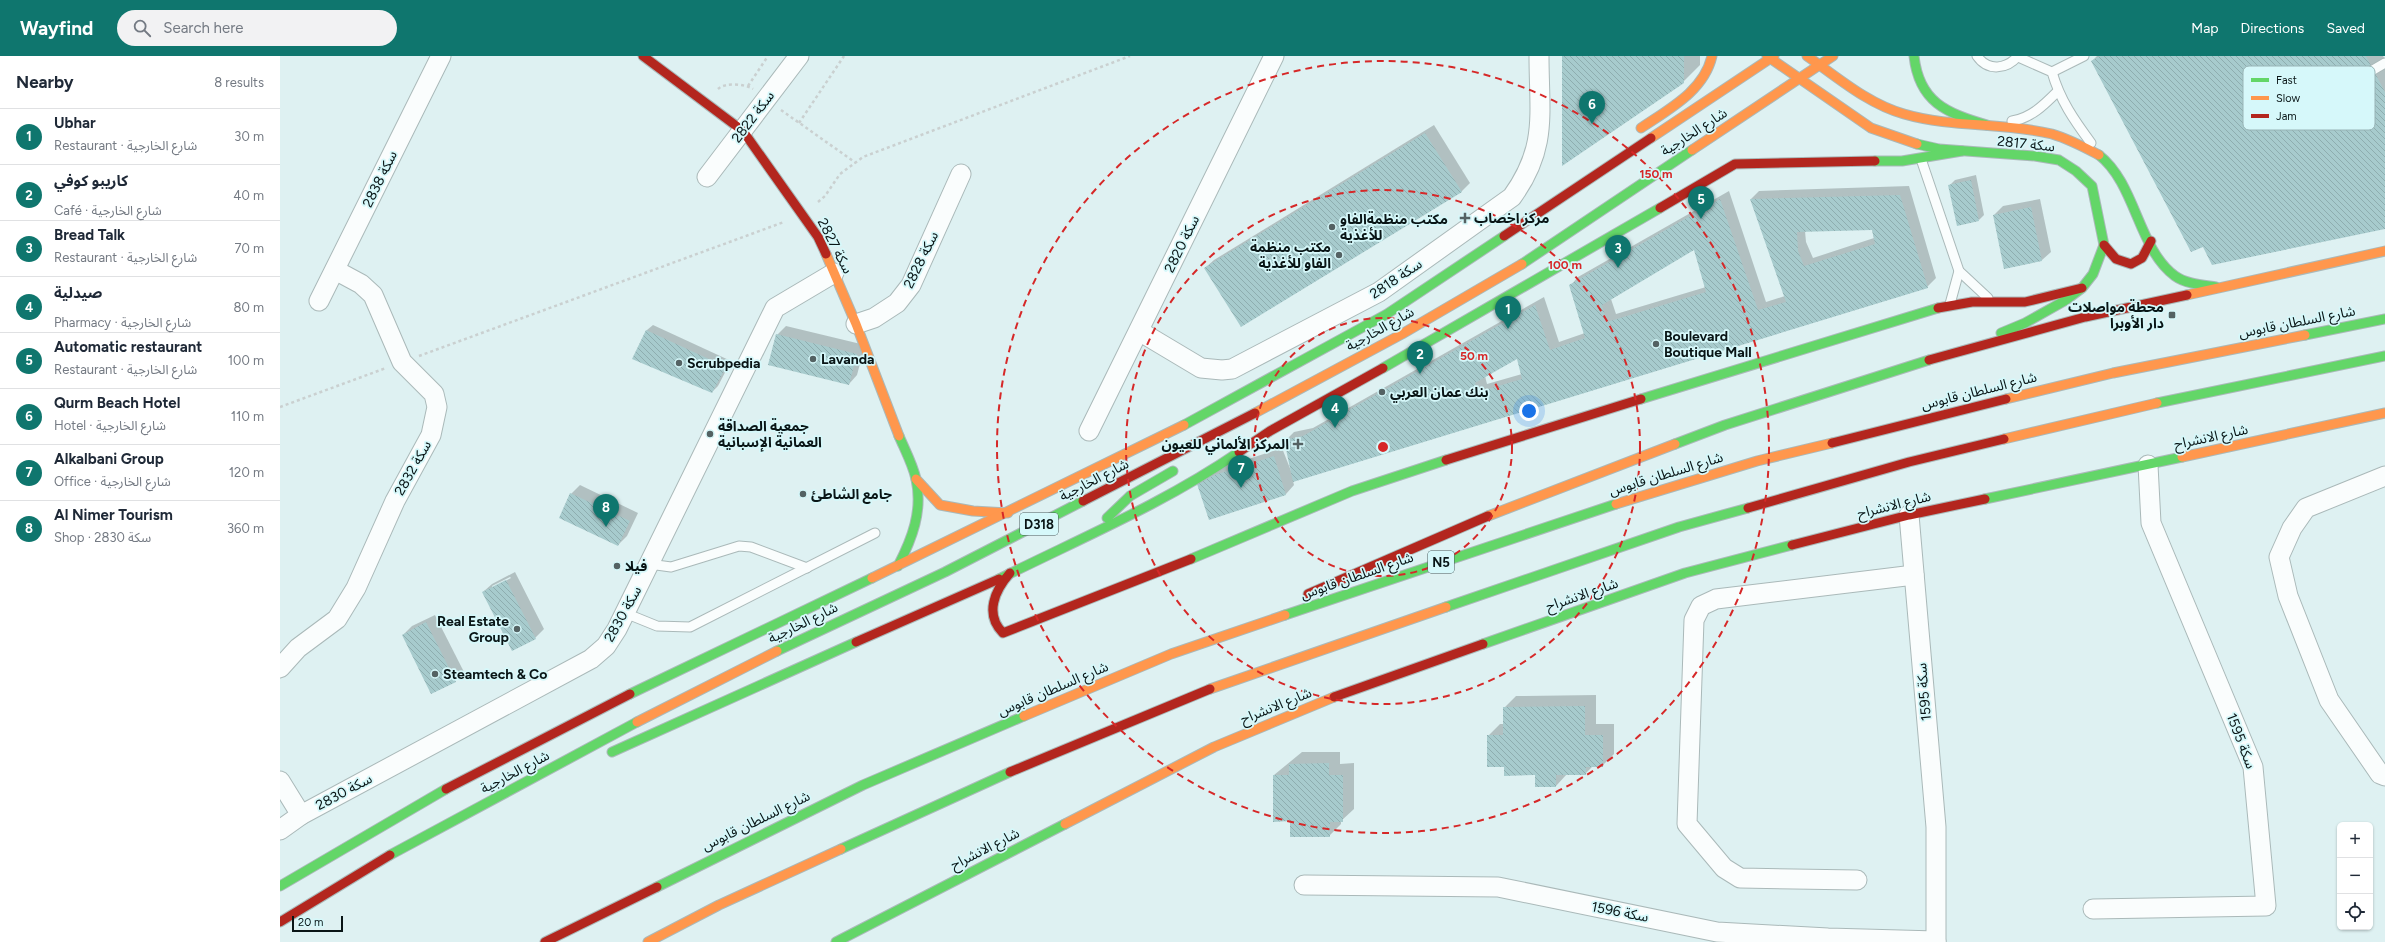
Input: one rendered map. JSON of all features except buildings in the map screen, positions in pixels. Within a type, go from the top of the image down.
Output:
[{"type":"main road","name":"سكة 2827","points":[[643,56],[743,131],[818,237],[856,324],[916,479],[919,507],[917,527],[898,566]]},
{"type":"main road","points":[[1634,132],[1691,92],[1706,76],[1712,56]]},
{"type":"main road","name":"سكة 2817","points":[[1807,56],[1852,87],[1902,113],[1948,122],[1986,125],[2066,138],[2100,155],[2122,182],[2162,264],[2175,276],[2193,283],[2216,287]]},
{"type":"main road","name":"شارع الخارجية","points":[[280,922],[400,849],[522,784],[786,647],[944,572],[1219,432],[1402,334],[1534,257],[1577,226],[1833,56]]},
{"type":"main road","points":[[1914,56],[1916,71],[1924,92],[1937,105],[1957,117],[1986,125]]},
{"type":"main road","name":"سكة 2817","points":[[1770,57],[1799,80],[1871,128],[1906,142],[1962,151],[2035,156],[2059,160],[2076,171],[2092,186],[2104,245]]},
{"type":"main road","name":"شارع الخارجية","points":[[280,886],[346,845],[502,759],[648,684],[1008,514],[1211,410],[1389,313],[1481,254],[1538,213],[1770,57]]},
{"type":"main road","points":[[603,756],[1010,573],[1148,505],[1213,470],[1270,431],[1436,338],[1735,164],[1902,161],[1962,151]]},
{"type":"main road","points":[[1538,213],[1571,179]]},
{"type":"main road","points":[[2104,245],[2111,257],[2122,264],[2132,264],[2142,258],[2151,241]]},
{"type":"main road","points":[[1952,353],[2025,323],[2066,300],[2082,288],[2093,274],[2104,245]]},
{"type":"main road","points":[[1300,598],[1464,525],[1718,428],[1952,353],[2085,317],[2385,251]]},
{"type":"main road","points":[[1010,573],[999,586],[995,598],[994,613],[999,630],[1003,633],[1139,581],[1352,491],[1464,454],[1949,305],[1993,302],[2024,302],[2082,288]]},
{"type":"main road","name":"شارع السلطان قابوس","points":[[545,942],[863,785],[1172,654],[1563,520],[1757,461],[2113,372],[2385,319]]},
{"type":"main road","points":[[648,942],[719,905],[966,790],[1194,694],[1672,530],[1916,460],[2130,408],[2385,356]]},
{"type":"main road","name":"شارع الانشراح","points":[[836,942],[1214,747],[1342,694],[1685,574],[1909,515],[2385,413]]},
{"type":"main road","points":[[1204,451],[1219,432]]},
{"type":"main road","points":[[1088,534],[1130,496],[1182,466]]},
{"type":"main road","name":"سكة 2827","points":[[916,479],[940,505],[973,511],[1008,514]]},
{"type":"main road","points":[[1172,654],[1286,604]]},
{"type":"main road","points":[[522,784],[541,785]]},
{"type":"street","name":"سكة 2838","points":[[319,301],[441,56]]},
{"type":"street","name":"سكة 2822","points":[[707,177],[798,56]]},
{"type":"street","name":"سكة 2820","points":[[1089,431],[1274,56]]},
{"type":"street","name":"سكة 2818","points":[[1139,331],[1201,368],[1232,369],[1379,292],[1512,197],[1522,183],[1535,158],[1540,134],[1539,56]]},
{"type":"street","name":"سكة 2828","points":[[856,324],[874,318],[897,303],[911,285],[961,174]]},
{"type":"street","name":"سكة 2832","points":[[280,668],[298,648],[337,619],[356,588],[395,500],[431,435],[437,407],[434,394],[402,362],[373,295],[361,284],[335,270]]},
{"type":"street","name":"سكة 2830","points":[[280,830],[301,815],[591,660],[606,646],[625,613],[775,308],[834,273]]},
{"type":"street","name":"سكة 1595","points":[[2093,909],[2266,906],[2253,767],[2151,523],[2148,465]]},
{"type":"street","points":[[2385,476],[2306,508],[2292,528],[2279,557],[2288,596],[2329,700],[2380,774],[2385,776]]},
{"type":"street","name":"سكة 1595","points":[[1909,515],[1936,828],[1936,941]]},
{"type":"street","points":[[1857,880],[1740,878],[1724,868],[1687,824],[1694,620],[1701,606],[1716,599],[1914,575]]},
{"type":"street","points":[[280,781],[301,815]]},
{"type":"street","name":"سكة 1596","points":[[1304,885],[1498,887],[1717,932],[1828,940],[1936,941]]},
{"type":"lane","points":[[1977,56],[1984,64],[1999,67],[2008,65],[2018,56],[2052,72]]},
{"type":"lane","points":[[2052,72],[2084,56]]},
{"type":"lane","points":[[2375,69],[2385,63]]},
{"type":"lane","points":[[2052,72],[2057,92],[2069,114],[2100,155]]},
{"type":"lane","points":[[1986,125],[2021,119],[2045,104],[2057,92]]},
{"type":"lane","points":[[1921,158],[1944,233],[1959,271],[1993,302]]},
{"type":"lane","points":[[1949,305],[1959,271]]},
{"type":"lane","points":[[625,613],[657,626],[690,627],[875,534]]},
{"type":"lane","points":[[649,564],[671,567],[739,546],[751,547],[807,568]]},
{"type":"path","points":[[748,86],[768,56]]},
{"type":"path","points":[[799,123],[844,56]]},
{"type":"path","points":[[280,407],[802,215],[825,196],[840,174],[863,157],[1130,56]]},
{"type":"path","points":[[706,103],[721,86],[748,86],[856,163]]},
{"type":"traffic: fast","points":[[1914,56],[1917,72],[1928,95],[1947,110],[1959,116],[1987,125]]},
{"type":"traffic: fast","points":[[1917,144],[1939,149],[2035,156],[2059,160],[2076,171],[2092,186],[2104,245],[2093,274],[2082,288],[2066,300],[2025,323],[2001,333]]},
{"type":"traffic: fast","points":[[1522,264],[1692,150]]},
{"type":"traffic: fast","points":[[1875,161],[1902,161],[1962,151]]},
{"type":"traffic: fast","points":[[2099,155],[2111,167],[2121,182],[2130,199],[2144,233],[2153,250],[2163,264],[2179,279],[2195,284],[2216,287]]},
{"type":"traffic: fast","points":[[1383,368],[1660,208]]},
{"type":"traffic: fast","points":[[1184,425],[1387,314],[1504,236]]},
{"type":"traffic: fast","points":[[1641,399],[1938,308]]},
{"type":"traffic: fast","points":[[2305,335],[2385,319]]},
{"type":"traffic: fast","points":[[2157,403],[2385,356]]},
{"type":"traffic: fast","points":[[1675,444],[1725,425],[1929,360]]},
{"type":"traffic: fast","points":[[898,566],[912,535],[918,502],[915,474],[899,436]]},
{"type":"traffic: fast","points":[[999,579],[1152,504],[1182,488],[1239,452]]},
{"type":"traffic: fast","points":[[1985,499],[2182,457]]},
{"type":"traffic: fast","points":[[1191,559],[1352,491],[1446,460]]},
{"type":"traffic: fast","points":[[1107,518],[1130,496],[1173,471]]},
{"type":"traffic: fast","points":[[777,651],[945,572],[1083,501]]},
{"type":"traffic: fast","points":[[1285,615],[1616,504]]},
{"type":"traffic: fast","points":[[1446,607],[1679,527],[1748,508]]},
{"type":"traffic: fast","points":[[1483,644],[1685,573],[1792,545]]},
{"type":"traffic: fast","points":[[630,694],[872,578]]},
{"type":"traffic: fast","points":[[612,752],[856,642]]},
{"type":"traffic: fast","points":[[657,887],[863,785],[1024,716]]},
{"type":"traffic: fast","points":[[390,855],[637,722]]},
{"type":"traffic: fast","points":[[841,849],[1010,772]]},
{"type":"traffic: fast","points":[[280,886],[446,789]]},
{"type":"traffic: fast","points":[[836,942],[1065,824]]},
{"type":"traffic: slow","points":[[1641,128],[1674,106],[1693,89],[1708,68],[1712,56]]},
{"type":"traffic: slow","points":[[1767,56],[1871,128],[1917,144]]},
{"type":"traffic: slow","points":[[1651,138],[1774,56]]},
{"type":"traffic: slow","points":[[1807,56],[1865,97],[1878,104],[1904,114],[1940,121],[2034,130],[2052,134],[2082,146],[2099,155]]},
{"type":"traffic: slow","points":[[1692,150],[1833,56]]},
{"type":"traffic: slow","points":[[2187,295],[2385,251]]},
{"type":"traffic: slow","points":[[826,254],[856,324],[899,436]]},
{"type":"traffic: slow","points":[[1255,413],[1402,334],[1522,264]]},
{"type":"traffic: slow","points":[[2006,399],[2113,373],[2305,335]]},
{"type":"traffic: slow","points":[[2004,439],[2157,403]]},
{"type":"traffic: slow","points":[[2182,457],[2385,413]]},
{"type":"traffic: slow","points":[[872,578],[1184,425]]},
{"type":"traffic: slow","points":[[1616,504],[1757,461],[1832,443]]},
{"type":"traffic: slow","points":[[1488,516],[1675,444]]},
{"type":"traffic: slow","points":[[916,479],[940,505],[973,511],[1008,513]]},
{"type":"traffic: slow","points":[[1210,689],[1446,607]]},
{"type":"traffic: slow","points":[[1024,716],[1171,654],[1285,615]]},
{"type":"traffic: slow","points":[[637,722],[777,651]]},
{"type":"traffic: slow","points":[[1065,824],[1214,747],[1334,697]]},
{"type":"traffic: slow","points":[[648,942],[719,905],[841,849]]},
{"type":"traffic: jam","points":[[643,56],[743,131],[818,237],[826,254]]},
{"type":"traffic: jam","points":[[1504,236],[1651,138]]},
{"type":"traffic: jam","points":[[1660,208],[1735,164],[1875,161]]},
{"type":"traffic: jam","points":[[2104,245],[2116,259],[2131,264],[2142,258],[2151,241]]},
{"type":"traffic: jam","points":[[1938,308],[1972,302],[2025,302],[2082,288]]},
{"type":"traffic: jam","points":[[1929,360],[2085,317],[2187,295]]},
{"type":"traffic: jam","points":[[1239,452],[1270,431],[1383,368]]},
{"type":"traffic: jam","points":[[1446,460],[1641,399]]},
{"type":"traffic: jam","points":[[1832,443],[2006,399]]},
{"type":"traffic: jam","points":[[1083,501],[1255,413]]},
{"type":"traffic: jam","points":[[1748,508],[1909,462],[2004,439]]},
{"type":"traffic: jam","points":[[1792,545],[1909,515],[1985,499]]},
{"type":"traffic: jam","points":[[1308,594],[1488,516]]},
{"type":"traffic: jam","points":[[1010,573],[996,594],[993,610],[997,626],[1003,633],[1191,559]]},
{"type":"traffic: jam","points":[[856,642],[999,579]]},
{"type":"traffic: jam","points":[[1334,697],[1483,644]]},
{"type":"traffic: jam","points":[[1010,772],[1210,689]]},
{"type":"traffic: jam","points":[[446,789],[630,694]]},
{"type":"traffic: jam","points":[[280,922],[390,855]]},
{"type":"traffic: jam","points":[[545,942],[657,887]]},
{"type":"place","name":"Qurm Beach Hotel","points":[[1592,124]]},
{"type":"place","name":"مركز اخصاب","points":[[1465,218]]},
{"type":"place","name":"Automatic restaurant","points":[[1701,219]]},
{"type":"place","name":"مكتب منظمةالفاو للأغذية","points":[[1332,227]]},
{"type":"place","name":"مكتب منظمة الفاو للأغذية","points":[[1339,255]]},
{"type":"place","name":"Bread Talk","points":[[1618,268]]},
{"type":"place","name":"محطة مواصلات دار الأوبرا","points":[[2172,315]]},
{"type":"place","name":"Ubhar","points":[[1508,329]]},
{"type":"place","name":"Boulevard Boutique Mall","points":[[1656,344]]},
{"type":"place","name":"Lavanda","points":[[813,359]]},
{"type":"place","name":"Scrubpedia","points":[[679,363]]},
{"type":"place","name":"كاريبو كوفي","points":[[1420,374]]},
{"type":"place","name":"بنك عمان العربي","points":[[1382,392]]},
{"type":"place","name":"صيدلية","points":[[1335,428]]},
{"type":"place","name":"جمعية الصداقة العمانية الإسبانية","points":[[710,434]]},
{"type":"place","name":"المركز الألماني للعيون","points":[[1298,444]]},
{"type":"place","name":"Alkalbani Group","points":[[1241,488]]},
{"type":"place","name":"جامع الشاطئ","points":[[803,494]]},
{"type":"place","name":"Al Nimer Tourism","points":[[606,527]]},
{"type":"place","name":"فيلا","points":[[617,566]]},
{"type":"place","name":"Real Estate Group","points":[[517,629]]},
{"type":"place","name":"Steamtech & Co","points":[[435,674]]}]
